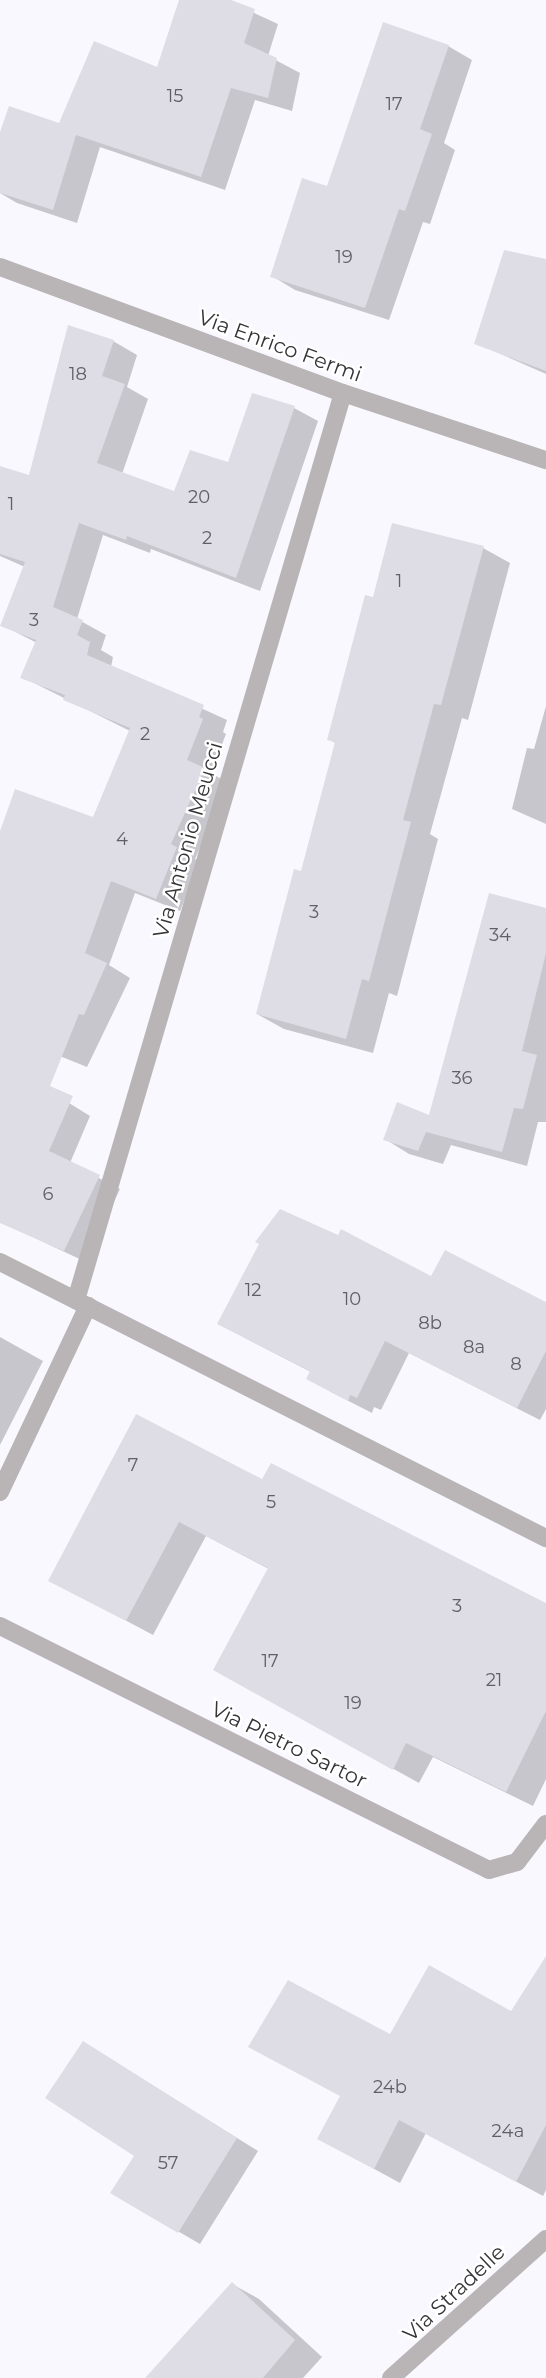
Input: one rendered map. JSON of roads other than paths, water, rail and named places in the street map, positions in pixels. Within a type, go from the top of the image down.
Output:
[{"type":"street","name":"Via Enrico Fermi","points":[[0,267],[343,393],[546,460]]},
{"type":"street","name":"Via Antonio Meucci","points":[[82,1303],[343,393]]},
{"type":"street","points":[[0,1262],[546,1538]]},
{"type":"street","points":[[0,1491],[82,1303]]},
{"type":"street","name":"Via Pietro Sartor","points":[[0,1626],[489,1870],[518,1862],[546,1824]]},
{"type":"street","name":"Via Stradelle","points":[[391,2378],[546,2239]]}]
